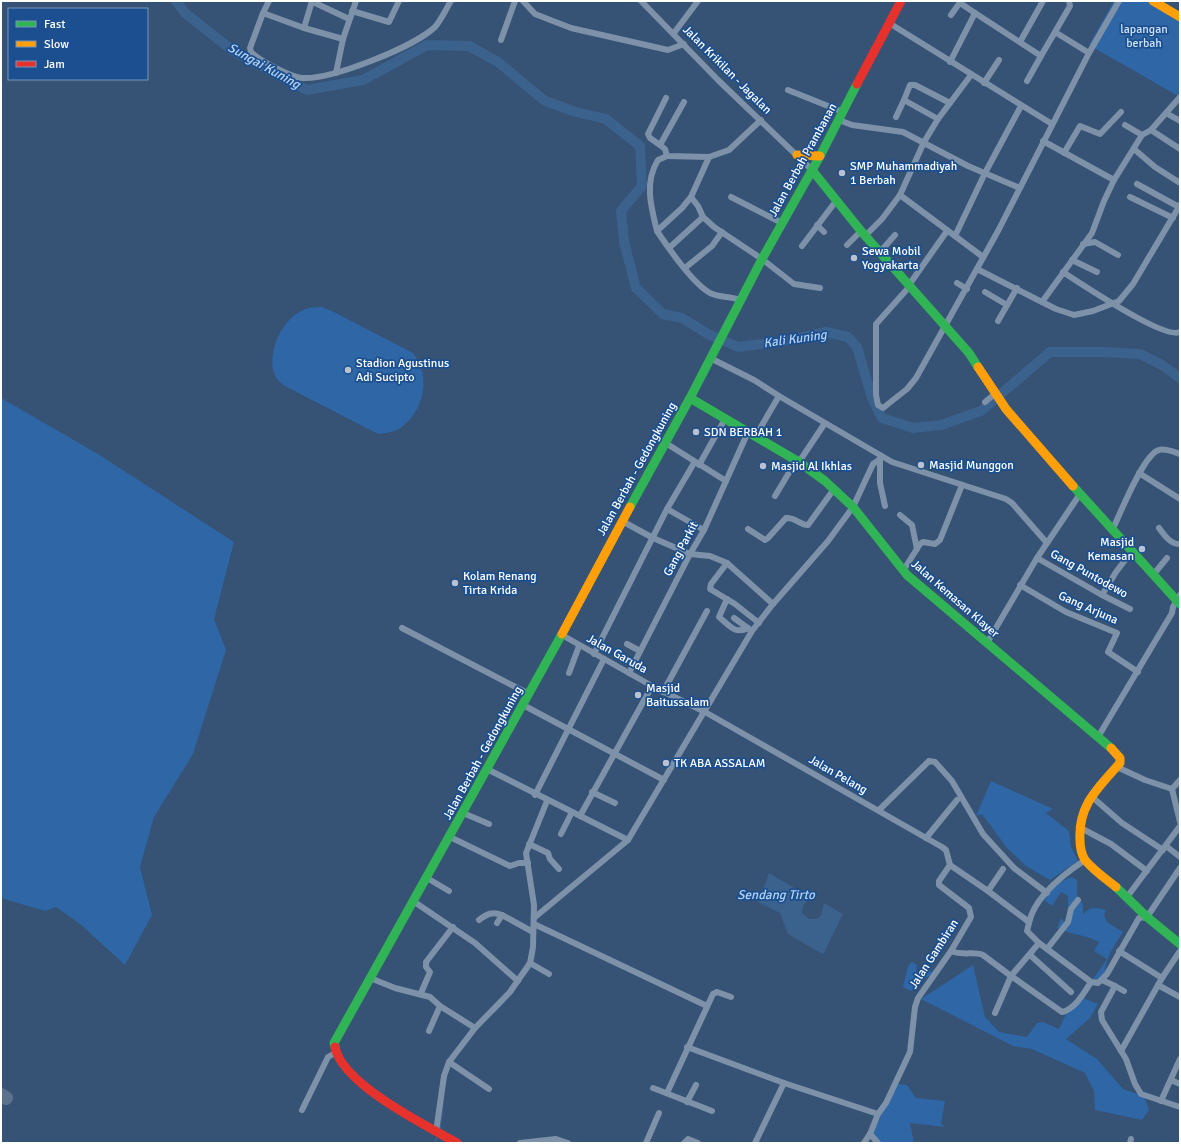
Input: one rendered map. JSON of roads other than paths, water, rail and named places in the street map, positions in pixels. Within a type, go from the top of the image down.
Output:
[{"type":"main road","name":"Jalan Berbah Prambanan","points":[[725,329],[762,259],[820,156],[901,1]]},
{"type":"main road","points":[[1153,1],[1179,13]]},
{"type":"main road","points":[[796,155],[820,156]]},
{"type":"main road","points":[[812,170],[836,201],[969,353],[997,393],[1006,409],[1112,531],[1153,575],[1179,599]]},
{"type":"main road","name":"Jalan Berbah - Gedongkuning","points":[[335,1053],[334,1042],[562,635],[664,442],[690,398],[725,329]]},
{"type":"main road","name":"Jalan Kemasan Klayer","points":[[690,398],[798,461],[834,489],[853,507],[903,571],[1098,737],[1120,758],[1120,763],[1117,767]]},
{"type":"main road","points":[[1117,767],[1091,796],[1082,813],[1079,827],[1080,846],[1085,860],[1147,917],[1180,944]]},
{"type":"main road","points":[[335,1053],[353,1076],[368,1089],[457,1143]]},
{"type":"street","points":[[269,1],[250,48],[253,54],[297,78],[317,77],[349,70],[388,54],[429,32],[436,26],[451,1]]},
{"type":"street","points":[[304,28],[312,1],[349,19]]},
{"type":"street","points":[[336,73],[343,39],[356,1]]},
{"type":"street","points":[[352,11],[389,22],[398,1]]},
{"type":"street","points":[[502,40],[515,1]]},
{"type":"street","points":[[523,1],[535,14],[571,28],[668,50],[684,44]]},
{"type":"street","name":"Jalan Krikilan - Jagalan","points":[[641,1],[812,170]]},
{"type":"street","points":[[674,33],[698,1]]},
{"type":"street","points":[[1020,42],[1043,1]]},
{"type":"street","points":[[1027,81],[1070,6],[1069,1]]},
{"type":"street","points":[[947,231],[910,285],[876,324],[877,348],[875,385],[878,405],[883,408],[907,389],[916,378],[967,289],[1089,53],[1119,1]]},
{"type":"street","points":[[951,15],[961,2],[975,13],[1041,56]]},
{"type":"street","points":[[263,13],[304,28],[343,39]]},
{"type":"street","points":[[950,62],[975,13]]},
{"type":"street","points":[[889,23],[1052,124]]},
{"type":"street","points":[[1055,32],[1089,53]]},
{"type":"street","points":[[984,83],[999,60]]},
{"type":"street","points":[[847,246],[882,219],[900,195],[924,142],[938,119],[971,75]]},
{"type":"street","points":[[896,117],[912,84],[950,103]]},
{"type":"street","points":[[788,90],[841,116],[852,125],[902,132],[985,174],[1020,188]]},
{"type":"street","points":[[1042,302],[1096,224],[1104,201],[1114,180],[1142,135],[1151,130],[1180,97]]},
{"type":"street","points":[[666,98],[648,134],[650,138],[665,149],[667,156]]},
{"type":"street","points":[[904,100],[938,119]]},
{"type":"street","points":[[660,146],[684,102]]},
{"type":"street","points":[[955,236],[985,174],[1022,106]]},
{"type":"street","points":[[1064,153],[1080,126],[1100,134],[1104,132],[1121,112]]},
{"type":"street","points":[[1166,113],[1180,121]]},
{"type":"street","points":[[740,300],[710,293],[695,281],[669,248],[657,231],[649,195],[650,182],[658,160],[667,156],[709,157],[730,150],[761,120]]},
{"type":"street","points":[[1125,125],[1142,135]]},
{"type":"street","points":[[1151,130],[1180,149]]},
{"type":"street","points":[[1043,141],[1114,180]]},
{"type":"street","points":[[1134,149],[1155,167],[1180,183]]},
{"type":"street","points":[[657,231],[682,208],[691,197],[709,157]]},
{"type":"street","points":[[977,269],[1017,288],[1056,310],[1074,315],[1094,311],[1112,304],[1124,297],[1180,206],[1137,184]]},
{"type":"street","points":[[900,195],[983,257]]},
{"type":"street","points":[[691,197],[698,206],[703,217],[794,284],[820,288]]},
{"type":"street","points":[[731,197],[782,223]]},
{"type":"street","points":[[1130,197],[1173,218]]},
{"type":"street","points":[[802,246],[836,201]]},
{"type":"street","points":[[669,248],[703,217]]},
{"type":"street","points":[[817,225],[824,232]]},
{"type":"street","points":[[686,268],[712,246],[722,232]]},
{"type":"street","points":[[880,252],[895,235]]},
{"type":"street","points":[[1083,244],[1095,242],[1118,255]]},
{"type":"street","points":[[1072,260],[1097,272]]},
{"type":"street","points":[[1064,272],[1112,304],[1166,332],[1172,334],[1180,332]]},
{"type":"street","points":[[957,283],[967,289]]},
{"type":"street","points":[[998,321],[1017,288]]},
{"type":"street","points":[[985,292],[1007,304]]},
{"type":"street","points":[[710,358],[754,380],[880,458],[1006,499],[1048,543]]},
{"type":"street","points":[[985,402],[997,393]]},
{"type":"street","name":"Gang Parkit","points":[[629,673],[690,554],[704,530],[726,481],[752,435],[779,396]]},
{"type":"street","points":[[594,654],[667,509],[725,419]]},
{"type":"street","points":[[775,496],[825,423]]},
{"type":"street","points":[[664,442],[696,464],[726,481]]},
{"type":"street","points":[[1112,531],[1138,473],[1153,452],[1164,449],[1180,454]]},
{"type":"street","points":[[880,458],[880,484],[885,506]]},
{"type":"street","points":[[534,921],[628,840],[705,712],[750,630],[759,623],[772,604],[828,541],[853,507],[873,464],[880,458]]},
{"type":"street","points":[[1138,473],[1180,499]]},
{"type":"street","points":[[903,571],[922,542],[935,544],[940,540],[962,485]]},
{"type":"street","points":[[748,529],[765,540],[786,518],[792,518],[808,525],[834,489]]},
{"type":"street","points":[[987,643],[1020,585],[1080,494]]},
{"type":"street","points":[[667,509],[704,530]]},
{"type":"street","points":[[900,515],[912,524],[916,549]]},
{"type":"street","points":[[622,521],[653,538],[690,554],[710,556],[727,563],[772,604]]},
{"type":"street","points":[[1159,528],[1167,538],[1176,544],[1180,544]]},
{"type":"street","points":[[1102,595],[1116,572],[1132,551]]},
{"type":"street","name":"Gang Puntodewo","points":[[1037,558],[1130,609]]},
{"type":"street","points":[[1153,575],[1167,558]]},
{"type":"street","points":[[727,563],[710,588],[759,623]]},
{"type":"street","name":"Gang Arjuna","points":[[1020,585],[1066,612],[1117,633],[1108,652],[1138,672]]},
{"type":"street","points":[[727,599],[719,617],[735,631],[740,632],[750,630]]},
{"type":"street","points":[[1098,737],[1138,672],[1179,599]]},
{"type":"street","points":[[663,692],[707,611]]},
{"type":"street","points":[[1172,613],[1180,611]]},
{"type":"street","points":[[734,618],[750,630]]},
{"type":"street","points":[[402,628],[529,694]]},
{"type":"street","name":"Jalan Garuda","points":[[562,635],[579,646],[663,692],[705,712]]},
{"type":"street","points":[[627,644],[640,651]]},
{"type":"street","points":[[569,673],[579,646]]},
{"type":"street","points":[[535,795],[604,659]]},
{"type":"street","points":[[580,816],[652,686]]},
{"type":"street","points":[[523,705],[568,730],[615,752],[664,780]]},
{"type":"street","name":"Jalan Pelang","points":[[705,712],[946,850],[950,865]]},
{"type":"street","points":[[878,810],[929,761],[935,762],[952,781],[983,834],[1014,868],[1047,893]]},
{"type":"street","points":[[1117,767],[1145,780],[1172,789]]},
{"type":"street","points":[[487,770],[628,840]]},
{"type":"street","points":[[1172,789],[1180,780]]},
{"type":"street","points":[[1172,789],[1180,822]]},
{"type":"street","points":[[592,792],[615,803]]},
{"type":"street","points":[[1091,796],[1122,823],[1180,857]]},
{"type":"street","points":[[926,838],[957,800]]},
{"type":"street","points":[[439,1133],[444,1076],[475,1028],[532,965],[534,921],[533,894],[526,853],[548,801]]},
{"type":"street","points":[[561,834],[572,812]]},
{"type":"street","points":[[463,813],[489,824]]},
{"type":"street","points":[[1127,897],[1180,826]]},
{"type":"street","points":[[1079,827],[1111,844],[1147,871]]},
{"type":"street","points":[[450,837],[510,866],[519,863],[528,863]]},
{"type":"street","points":[[529,844],[548,853],[550,860],[559,869]]},
{"type":"street","points":[[1085,860],[1060,877],[1036,907],[1027,928],[1028,934],[1047,950],[1091,982],[1096,983],[1102,980],[1107,974],[1139,918],[1147,917],[1180,868]]},
{"type":"street","points":[[950,865],[988,891],[1029,923]]},
{"type":"street","name":"Jalan Gambiran","points":[[864,1143],[870,1134],[878,1114],[886,1103],[910,1052],[915,1007],[918,998],[951,951],[971,917],[969,908],[939,885],[939,881],[950,865]]},
{"type":"street","points":[[988,891],[1003,869]]},
{"type":"street","points":[[427,878],[449,891]]},
{"type":"street","points":[[1047,950],[1068,922],[1071,909],[1078,900]]},
{"type":"street","points":[[413,901],[453,927],[490,954],[518,981]]},
{"type":"street","points":[[479,920],[494,912],[533,932]]},
{"type":"street","points":[[497,923],[502,915]]},
{"type":"street","points":[[534,921],[707,1006]]},
{"type":"street","points":[[421,993],[430,972],[426,967],[426,962],[453,927]]},
{"type":"street","points":[[995,1013],[1011,976],[1039,943]]},
{"type":"street","points":[[951,951],[964,955],[979,953],[983,955],[1062,1012],[1068,1011],[1082,997],[1091,982]]},
{"type":"street","points":[[1119,951],[1162,978]]},
{"type":"street","points":[[1121,1051],[1162,978],[1180,952]]},
{"type":"street","points":[[1030,955],[1071,992]]},
{"type":"street","points":[[532,965],[548,974]]},
{"type":"street","points":[[370,978],[395,988],[421,993],[432,998],[440,1006],[475,1028]]},
{"type":"street","points":[[1102,980],[1124,991]]},
{"type":"street","points":[[1158,985],[1180,997]]},
{"type":"street","points":[[1115,986],[1101,1016],[1121,1051],[1135,1084],[1141,1094],[1180,1107]]},
{"type":"street","points":[[666,1093],[713,994],[717,992],[731,998]]},
{"type":"street","points":[[429,1031],[440,1006]]},
{"type":"street","points":[[687,1047],[784,1083],[878,1114]]},
{"type":"street","points":[[302,1110],[328,1057],[335,1053]]},
{"type":"street","points":[[1161,1101],[1180,1060]]},
{"type":"street","points":[[451,1064],[490,1089]]},
{"type":"street","points":[[1171,1080],[1180,1084]]},
{"type":"street","points":[[755,1143],[784,1083]]},
{"type":"street","points":[[688,1102],[696,1085]]},
{"type":"street","points":[[653,1088],[712,1112]]},
{"type":"street","points":[[646,1143],[659,1113]]},
{"type":"street","points":[[870,1134],[878,1143]]},
{"type":"street","points":[[520,1143],[556,1139],[568,1143]]},
{"type":"street","points":[[684,1143],[688,1139],[698,1143]]},
{"type":"water","name":"Sendang Tirto","points":[[769,873],[813,899],[807,900],[803,906],[802,913],[809,919],[817,919],[821,915],[824,903],[843,914],[824,953],[822,954],[788,934],[780,913],[758,902]]},
{"type":"waterway","name":"Kali Kuning","points":[[176,1],[185,13],[232,50],[307,90],[363,80],[427,45],[469,46],[498,62],[545,101],[576,112],[606,119],[640,146],[642,186],[621,211],[624,242],[636,288],[663,314],[682,318],[708,334],[738,347],[786,341],[826,332],[848,337],[857,347],[872,398],[882,418],[913,428],[941,425],[981,411],[1050,352],[1140,354],[1162,365],[1180,378]]},
{"type":"waterway","points":[[533,963],[535,952]]},
{"type":"waterway","points":[[525,975],[531,967]]},
{"type":"waterway","points":[[495,1012],[504,1002]]},
{"type":"waterway","points":[[440,1130],[444,1096]]},
{"type":"waterway","points":[[434,1143],[438,1136]]},
{"type":"place","name":"SMP Muhammadiyah 1 Berbah","points":[[842,173]]},
{"type":"place","name":"Sewa Mobil Yogyakarta","points":[[854,258]]},
{"type":"place","name":"Stadion Agustinus Adi Sucipto","points":[[348,370]]},
{"type":"place","name":"SDN BERBAH 1","points":[[696,432]]},
{"type":"place","name":"Masjid Munggon","points":[[921,465]]},
{"type":"place","name":"Masjid Al Ikhlas","points":[[763,466]]},
{"type":"place","name":"Masjid Kemasan","points":[[1142,549]]},
{"type":"place","name":"Kolam Renang Tirta Krida","points":[[455,583]]},
{"type":"place","name":"Masjid Baitussalam","points":[[638,695]]},
{"type":"place","name":"TK ABA ASSALAM","points":[[666,763]]},
{"type":"park label","name":"lapangan berbah","points":[[1144,36]]},
{"type":"water label","name":"Sungai Kuning","points":[[264,66]]}]
